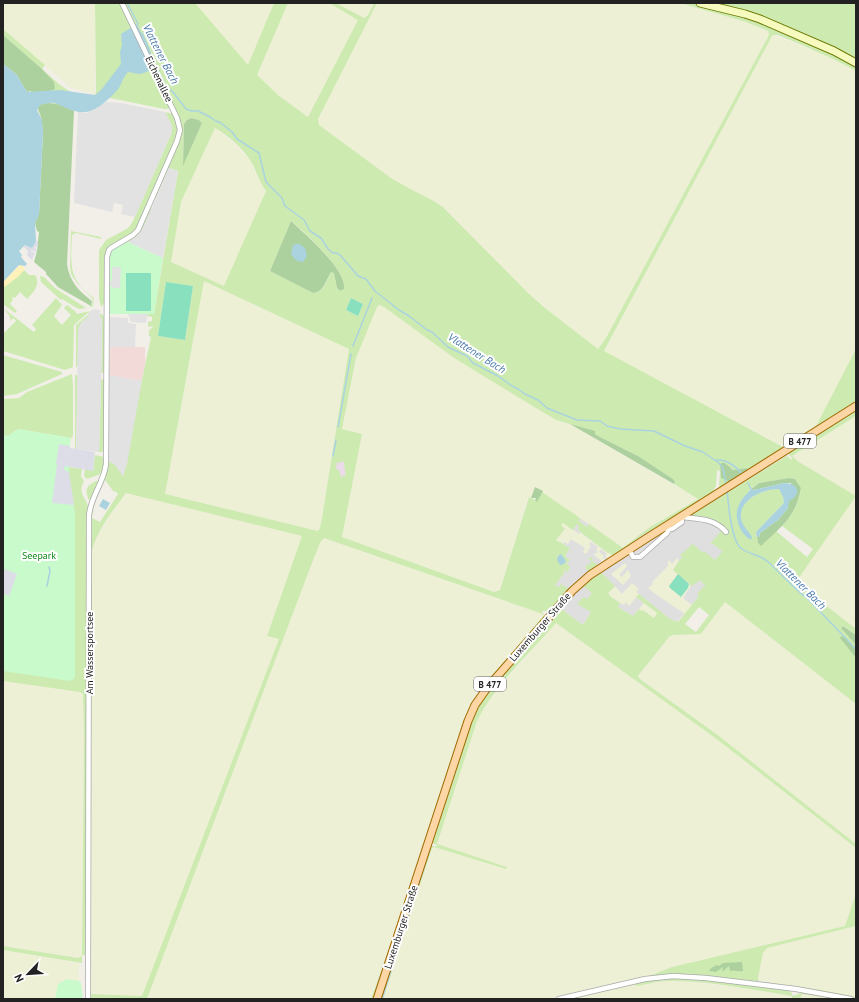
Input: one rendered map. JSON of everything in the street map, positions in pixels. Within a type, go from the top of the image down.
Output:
[{"type":"main road","name":"Luxemburger Straße","points":[[377,999],[462,738],[475,705],[487,688],[572,591],[595,572],[856,406]]},
{"type":"street","name":"Eichenallee","points":[[106,310],[108,253],[112,246],[133,235],[140,226],[178,138],[180,127],[175,112],[122,3]]},
{"type":"street","points":[[700,3],[760,19],[834,51],[856,63]]},
{"type":"street","name":"Am Wassersportsee","points":[[88,999],[89,516],[90,504],[103,475],[106,464],[106,310]]},
{"type":"street","points":[[681,516],[713,522],[719,525],[726,532]]},
{"type":"street","points":[[629,549],[633,557],[640,557],[667,533],[668,531],[666,527]]},
{"type":"street","points":[[559,999],[645,979],[673,976],[693,976],[796,989],[851,999]]},
{"type":"shaded area","points":[[105,102],[121,103],[165,112],[172,126],[172,132],[135,217],[121,214],[123,205],[114,203],[112,212],[74,203],[78,112],[86,113]]},
{"type":"shaded area","points":[[169,168],[178,171],[163,258],[128,242],[136,237],[142,230]]},
{"type":"shaded area","points":[[36,241],[38,241],[38,246],[36,246],[35,249],[37,252],[31,250],[35,253],[32,260],[27,255],[28,251],[24,247],[25,245],[32,248]]},
{"type":"shaded area","points":[[112,267],[121,267],[120,288],[112,288],[111,285],[109,285],[109,281],[112,281]]},
{"type":"shaded area","points":[[94,309],[100,310],[100,317],[102,319],[99,452],[76,449],[78,331],[80,324],[89,316],[88,313]]},
{"type":"shaded area","points":[[128,314],[148,314],[146,323],[131,322]]},
{"type":"shaded area","points":[[110,317],[128,318],[128,323],[136,324],[135,347],[112,347],[110,349]]},
{"type":"shaded area","points":[[112,347],[145,347],[146,359],[142,380],[109,375],[110,349]]},
{"type":"shaded area","points":[[109,375],[142,380],[127,464],[123,477],[116,466],[109,461]]},
{"type":"shaded area","points":[[59,444],[70,446],[70,448],[95,452],[93,471],[65,466],[64,470],[69,472],[74,505],[52,503]]},
{"type":"shaded area","points":[[337,454],[357,457],[351,484],[332,481]]},
{"type":"shaded area","points":[[570,512],[639,535],[688,517],[713,523],[722,530],[739,560],[702,591],[703,592],[677,622],[670,619],[646,601],[633,616],[603,599],[591,612],[583,625],[560,608],[571,595],[547,581]]},
{"type":"shaded area","points":[[5,569],[17,574],[9,596],[3,593],[3,574]]},
{"type":"green space","points":[[3,3],[95,3],[95,94],[71,88],[3,29]]},
{"type":"green space","points":[[95,3],[120,3],[170,107],[168,109],[95,95]]},
{"type":"green space","points":[[124,3],[195,3],[248,65],[274,3],[288,3],[257,75],[278,95],[308,117],[358,20],[329,3],[336,3],[364,18],[368,15],[374,3],[377,3],[318,119],[319,125],[391,178],[443,207],[528,293],[598,349],[606,338],[769,35],[768,31],[746,22],[680,3],[694,3],[752,18],[827,50],[856,65],[856,71],[827,56],[778,35],[772,36],[604,351],[783,447],[816,426],[856,349],[856,404],[786,448],[780,449],[779,452],[721,488],[719,486],[720,472],[719,470],[717,471],[716,486],[711,495],[653,531],[644,534],[620,553],[613,555],[608,553],[578,530],[579,526],[577,524],[573,530],[563,523],[561,525],[565,529],[556,540],[570,548],[565,556],[570,560],[566,563],[570,567],[568,572],[563,571],[565,572],[555,585],[559,587],[561,584],[569,589],[551,611],[542,612],[546,617],[486,685],[470,710],[375,999],[371,999],[389,950],[471,703],[490,678],[544,615],[324,538],[320,543],[312,563],[147,999],[89,999],[91,512],[109,461],[116,465],[115,454],[135,380],[142,380],[151,337],[149,336],[149,330],[153,326],[148,327],[148,322],[152,321],[152,317],[147,316],[148,314],[154,314],[178,171],[169,168],[155,199],[154,198],[182,135],[180,120]],"holes":[[[191,118],[199,120],[202,123],[183,165],[184,124]],[[215,128],[226,135],[242,149],[253,165],[260,182],[266,191],[224,286],[171,262],[181,202]],[[291,221],[324,252],[339,272],[343,281],[344,289],[340,291],[337,288],[334,273],[331,272],[325,285],[317,292],[313,293],[270,271]],[[204,281],[349,349],[320,528],[318,531],[165,494]],[[166,282],[193,286],[185,340],[158,336]],[[351,298],[363,304],[358,316],[346,310]],[[379,305],[384,307],[454,358],[556,420],[594,431],[595,434],[600,437],[638,456],[673,479],[675,482],[674,484],[698,499],[647,529],[623,548],[589,524],[587,527],[579,521],[580,518],[542,492],[537,501],[529,497],[500,590],[494,592],[342,537],[362,434],[342,429],[356,358],[377,307]],[[337,462],[344,462],[346,475],[341,477],[339,470],[336,469]],[[721,463],[725,463],[733,470],[747,468],[748,470],[731,481],[721,478]],[[105,480],[113,491],[118,494],[100,522],[92,518]],[[126,493],[302,536],[267,636],[279,639],[142,996],[90,994],[92,551],[94,543],[106,521]]]},
{"type":"green space","points":[[195,3],[274,3],[248,65],[218,31]]},
{"type":"green space","points":[[288,3],[329,3],[359,19],[308,117],[278,95],[257,75]]},
{"type":"green space","points":[[336,3],[374,3],[368,15],[364,18]]},
{"type":"green space","points":[[377,3],[680,3],[746,22],[768,31],[769,35],[606,338],[598,349],[528,293],[443,207],[391,178],[319,125],[318,119]]},
{"type":"green space","points":[[706,3],[856,3],[856,61],[776,22],[775,23]]},
{"type":"green space","points":[[3,29],[45,65],[42,69],[3,35]]},
{"type":"green space","points":[[3,35],[42,69],[54,82],[55,89],[47,92],[47,103],[61,105],[74,111],[67,264],[72,281],[92,301],[91,306],[58,287],[46,274],[46,272],[34,262],[39,232],[37,231],[35,223],[39,214],[43,132],[41,117],[31,91],[27,92],[16,74],[3,64]]},
{"type":"green space","points":[[774,35],[826,55],[856,71],[856,349],[816,426],[784,447],[604,352],[772,36]]},
{"type":"green space","points":[[42,69],[72,93],[75,99],[74,111],[54,103]]},
{"type":"green space","points":[[165,112],[173,114],[178,123],[178,136],[137,228],[109,248],[106,252],[105,302],[101,307],[99,299],[99,250],[106,240],[129,227],[133,221],[172,132],[172,126]]},
{"type":"green space","points":[[191,118],[199,120],[202,123],[183,166],[184,124]]},
{"type":"green space","points":[[215,128],[232,141],[250,160],[266,191],[225,287],[171,262],[181,202]]},
{"type":"green space","points":[[150,207],[152,207],[145,224],[138,234],[129,242],[112,250],[136,234]]},
{"type":"green space","points":[[291,221],[315,243],[332,263],[339,272],[343,281],[344,289],[340,291],[337,288],[334,273],[331,272],[322,288],[313,293],[270,271]]},
{"type":"green space","points":[[71,231],[101,237],[101,239],[76,233],[72,235],[71,262],[75,277],[85,291],[77,283],[71,274],[70,267]]},
{"type":"green space","points":[[128,242],[163,258],[154,314],[109,314],[109,285],[111,285],[112,288],[112,281],[109,281],[110,252]]},
{"type":"green space","points":[[110,252],[108,281],[109,253]]},
{"type":"green space","points":[[24,270],[29,275],[35,275],[37,278],[37,285],[27,299],[20,292],[15,298],[12,298],[13,300],[10,304],[17,311],[15,313],[3,304],[3,288]]},
{"type":"green space","points":[[126,273],[151,273],[151,311],[126,311]]},
{"type":"green space","points":[[40,276],[44,277],[55,288],[86,308],[79,309],[62,299],[61,300],[41,282]]},
{"type":"green space","points":[[204,281],[349,349],[322,518],[318,531],[165,494]]},
{"type":"green space","points":[[166,282],[193,286],[185,340],[158,336]]},
{"type":"green space","points":[[85,291],[94,298],[93,306],[89,306],[92,305],[93,299]]},
{"type":"green space","points":[[56,298],[62,305],[54,316],[62,325],[71,315],[64,308],[67,305],[77,314],[90,311],[74,325],[73,367],[65,370],[3,351],[3,334],[16,321],[13,318],[11,321],[9,315],[3,308],[34,332],[36,329],[32,325]]},
{"type":"green space","points":[[351,298],[363,304],[358,316],[346,310]]},
{"type":"green space","points":[[379,305],[384,307],[454,358],[526,402],[556,420],[570,424],[698,499],[647,529],[623,548],[535,487],[531,498],[528,497],[500,590],[494,592],[342,537],[362,434],[342,429],[358,351]]},
{"type":"green space","points":[[89,314],[90,315],[82,322],[79,328],[78,365],[76,368],[76,325]]},
{"type":"green space","points":[[100,314],[104,317],[103,373],[101,373],[102,319]]},
{"type":"green space","points":[[3,355],[62,372],[62,374],[17,394],[3,396]]},
{"type":"green space","points":[[72,374],[73,436],[71,438],[18,429],[8,436],[3,435],[3,399],[19,398],[27,392]]},
{"type":"green space","points":[[75,375],[78,375],[76,449],[75,449]]},
{"type":"green space","points":[[101,379],[104,380],[104,452],[99,452]]},
{"type":"green space","points":[[856,409],[856,416],[792,456],[799,462],[856,496],[796,582],[856,629],[856,635],[844,626],[841,627],[856,645],[856,650],[842,636],[841,638],[856,658],[856,704],[725,602],[701,634],[673,635],[669,637],[638,676],[640,679],[719,736],[856,844],[856,848],[718,740],[556,623],[513,670],[493,695],[477,721],[437,844],[507,867],[506,869],[434,847],[432,848],[383,999],[380,999],[429,848],[431,846],[437,846],[433,843],[432,838],[470,722],[478,703],[485,693],[550,619],[553,619],[554,614],[560,608],[583,625],[591,612],[577,604],[583,597],[587,599],[592,593],[582,585],[600,571],[615,586],[608,593],[620,603],[618,607],[633,616],[639,609],[642,611],[643,610],[654,618],[657,613],[636,597],[639,594],[670,619],[678,622],[699,596],[697,594],[704,586],[705,588],[706,587],[700,580],[692,586],[673,570],[682,557],[680,555],[693,544],[715,560],[722,551],[713,544],[710,544],[722,530],[726,535],[728,533],[720,525],[705,518],[688,517],[785,457],[787,456],[792,460],[787,452]],"holes":[[[789,478],[795,479],[801,488],[795,508],[782,526],[813,549],[807,557],[776,531],[761,545],[758,543],[756,532],[784,503],[779,489],[766,491],[752,497],[743,507],[741,521],[750,535],[751,540],[742,531],[738,522],[737,512],[740,502],[749,493],[750,489],[759,483]],[[699,607],[709,615],[696,632],[685,624]]]},
{"type":"green space","points":[[856,416],[856,629],[796,582],[855,496],[799,462],[792,456]]},
{"type":"green space","points":[[570,424],[595,431],[595,434],[638,456],[673,479],[675,482],[674,484]]},
{"type":"green space","name":"Seepark","points":[[18,429],[71,438],[67,466],[69,467],[69,477],[75,514],[75,676],[74,679],[70,681],[3,671],[3,435],[8,436]]},
{"type":"green space","points":[[95,455],[104,457],[103,471],[102,473],[87,479],[84,476],[85,469],[93,471]]},
{"type":"green space","points":[[721,463],[725,463],[733,470],[747,468],[748,470],[730,482],[721,478]]},
{"type":"green space","points":[[69,467],[82,469],[81,476],[84,481],[82,485],[82,494],[88,506],[86,587],[89,688],[87,723],[86,954],[82,956],[83,694],[80,692],[3,681],[3,642],[75,607],[75,514],[69,477]]},
{"type":"green space","points":[[789,478],[795,479],[801,488],[799,498],[787,521],[761,546],[758,543],[757,537],[759,537],[760,533],[778,520],[788,508],[791,483],[784,483],[754,490],[751,489],[759,483]]},
{"type":"green space","points":[[99,480],[91,500],[89,500],[86,493],[89,485]]},
{"type":"green space","points":[[535,487],[543,491],[537,502],[535,500],[536,498],[531,498]]},
{"type":"green space","points":[[126,493],[303,536],[267,636],[279,639],[143,996],[90,994],[92,551],[98,534]]},
{"type":"green space","points":[[690,519],[701,519],[713,523]]},
{"type":"green space","points":[[563,523],[579,534],[580,532],[608,553],[614,555],[607,558],[605,556],[607,554],[601,549],[599,552],[604,556],[603,558],[605,560],[603,562],[595,556],[594,554],[598,552],[596,550],[598,547],[591,542],[589,544],[591,546],[586,554],[583,552],[585,548],[571,539],[568,544],[564,542],[563,544],[566,546],[556,540],[565,529],[561,525]]},
{"type":"green space","points":[[324,538],[544,615],[477,693],[463,723],[389,950],[371,999],[147,999],[312,563],[320,543]]},
{"type":"green space","points":[[590,557],[593,559],[592,561],[597,564],[597,567],[589,572],[585,567],[592,562],[588,558]]},
{"type":"green space","points":[[677,558],[679,560],[673,570],[678,574],[670,586],[689,584],[691,586],[683,598],[692,605],[685,614],[647,587],[650,587],[653,584],[652,582],[668,566],[669,560],[672,564]]},
{"type":"green space","points":[[625,563],[627,566],[619,575],[622,577],[628,570],[631,576],[623,585],[611,574]]},
{"type":"green space","points":[[678,574],[689,584],[688,588],[681,597],[669,586]]},
{"type":"green space","points":[[632,583],[639,589],[636,592],[639,594],[629,606],[626,602],[624,605],[611,597],[608,593],[615,586],[622,594]]},
{"type":"green space","points":[[725,602],[856,704],[856,844],[719,736],[638,677],[669,637],[673,635],[701,634]]},
{"type":"green space","points":[[644,603],[657,613],[654,618],[644,610],[642,611],[639,609]]},
{"type":"green space","points":[[556,623],[718,740],[856,848],[856,893],[845,926],[672,967],[649,976],[547,999],[383,999],[432,848],[434,847],[506,869],[507,868],[437,844],[477,721],[482,710],[494,693]]},
{"type":"green space","points":[[843,626],[856,635],[856,645],[841,628]]},
{"type":"green space","points":[[841,636],[844,637],[856,650],[856,658],[840,638]]},
{"type":"green space","points":[[3,681],[81,692],[83,694],[82,956],[78,958],[3,946]]},
{"type":"green space","points":[[856,893],[856,926],[767,948],[763,953],[758,978],[759,981],[751,982],[672,974],[547,999],[649,976],[672,967],[845,926]]},
{"type":"green space","points":[[856,926],[856,997],[758,980],[763,953],[767,948]]},
{"type":"green space","points":[[3,946],[78,958],[82,956],[82,963],[3,950]]},
{"type":"green space","points":[[3,950],[79,963],[79,981],[67,979],[57,990],[55,999],[3,999]]},
{"type":"green space","points":[[742,962],[743,971],[730,971],[729,966],[722,972],[723,967],[716,972],[709,971],[711,968],[717,965],[719,966],[723,963]]},
{"type":"green space","points":[[67,979],[79,981],[81,983],[83,999],[55,999],[58,984]]},
{"type":"green space","points":[[654,979],[697,979],[790,990],[793,996],[803,992],[842,999],[802,994],[800,999],[792,999],[792,996],[729,986],[697,982],[666,981],[636,986],[635,984],[566,999]]},
{"type":"green space","points":[[665,981],[727,986],[792,996],[792,999],[571,999],[635,984],[636,986]]},
{"type":"green space","points":[[759,981],[821,990],[856,997],[856,999],[763,983]]},
{"type":"green space","points":[[802,994],[809,994],[835,999],[800,999]]},
{"type":"sand","points":[[20,265],[22,265],[25,269],[19,276],[3,288],[3,282]]},
{"type":"water","points":[[137,24],[157,67],[139,74],[128,72],[119,88],[103,104],[88,112],[70,110],[53,103],[40,105],[37,110],[42,120],[43,132],[39,215],[35,223],[36,241],[32,248],[25,245],[19,251],[22,255],[21,257],[27,264],[25,266],[19,265],[3,282],[3,64],[16,74],[27,92],[60,90],[95,95],[101,90],[121,64],[121,34]]},
{"type":"water","points":[[299,244],[305,248],[307,256],[303,262],[296,260],[291,254],[293,245]]},
{"type":"water","points":[[789,483],[796,487],[796,495],[789,501],[788,508],[778,520],[760,533],[759,537],[757,537],[756,532],[784,503],[783,497],[779,489],[773,489],[753,496],[744,505],[741,511],[741,518],[744,526],[752,537],[751,540],[741,530],[737,521],[737,511],[740,502],[751,489],[754,490]]},
{"type":"water","points":[[103,499],[110,503],[106,510],[99,506]]},
{"type":"water","points":[[561,554],[566,561],[564,564],[560,565],[557,560],[558,556]]},
{"type":"waterway","name":"Vlattener Bach","points":[[127,3],[138,24]]},
{"type":"waterway","name":"Vlattener Bach","points":[[142,33],[150,52]]},
{"type":"waterway","name":"Vlattener Bach","points":[[156,66],[165,85],[173,92],[186,109],[198,111],[221,123],[232,132],[237,139],[259,153],[266,182],[282,198],[285,206],[304,220],[310,231],[321,238],[328,249],[341,256],[358,276],[366,279],[375,291],[399,310],[432,332],[448,347],[467,356],[473,363],[498,376],[525,394],[538,400],[547,408],[577,420],[600,421],[607,426],[620,429],[654,431],[685,446],[703,452],[719,463],[723,468],[726,484]]},
{"type":"waterway","points":[[353,346],[372,298]]},
{"type":"waterway","points":[[338,427],[351,354]]},
{"type":"waterway","points":[[333,456],[336,440]]},
{"type":"waterway","points":[[717,460],[731,464],[742,474]]},
{"type":"waterway","points":[[748,483],[751,489]]},
{"type":"waterway","name":"Vlattener Bach","points":[[727,490],[731,522],[739,546],[745,551],[767,561],[808,599],[856,649]]},
{"type":"waterway","points":[[47,586],[50,571],[49,567]]},
{"type":"waterway","points":[[546,626],[551,620]]},
{"type":"waterway","points":[[433,839],[439,820]]},
{"type":"waterway","points":[[382,999],[430,849]]}]
